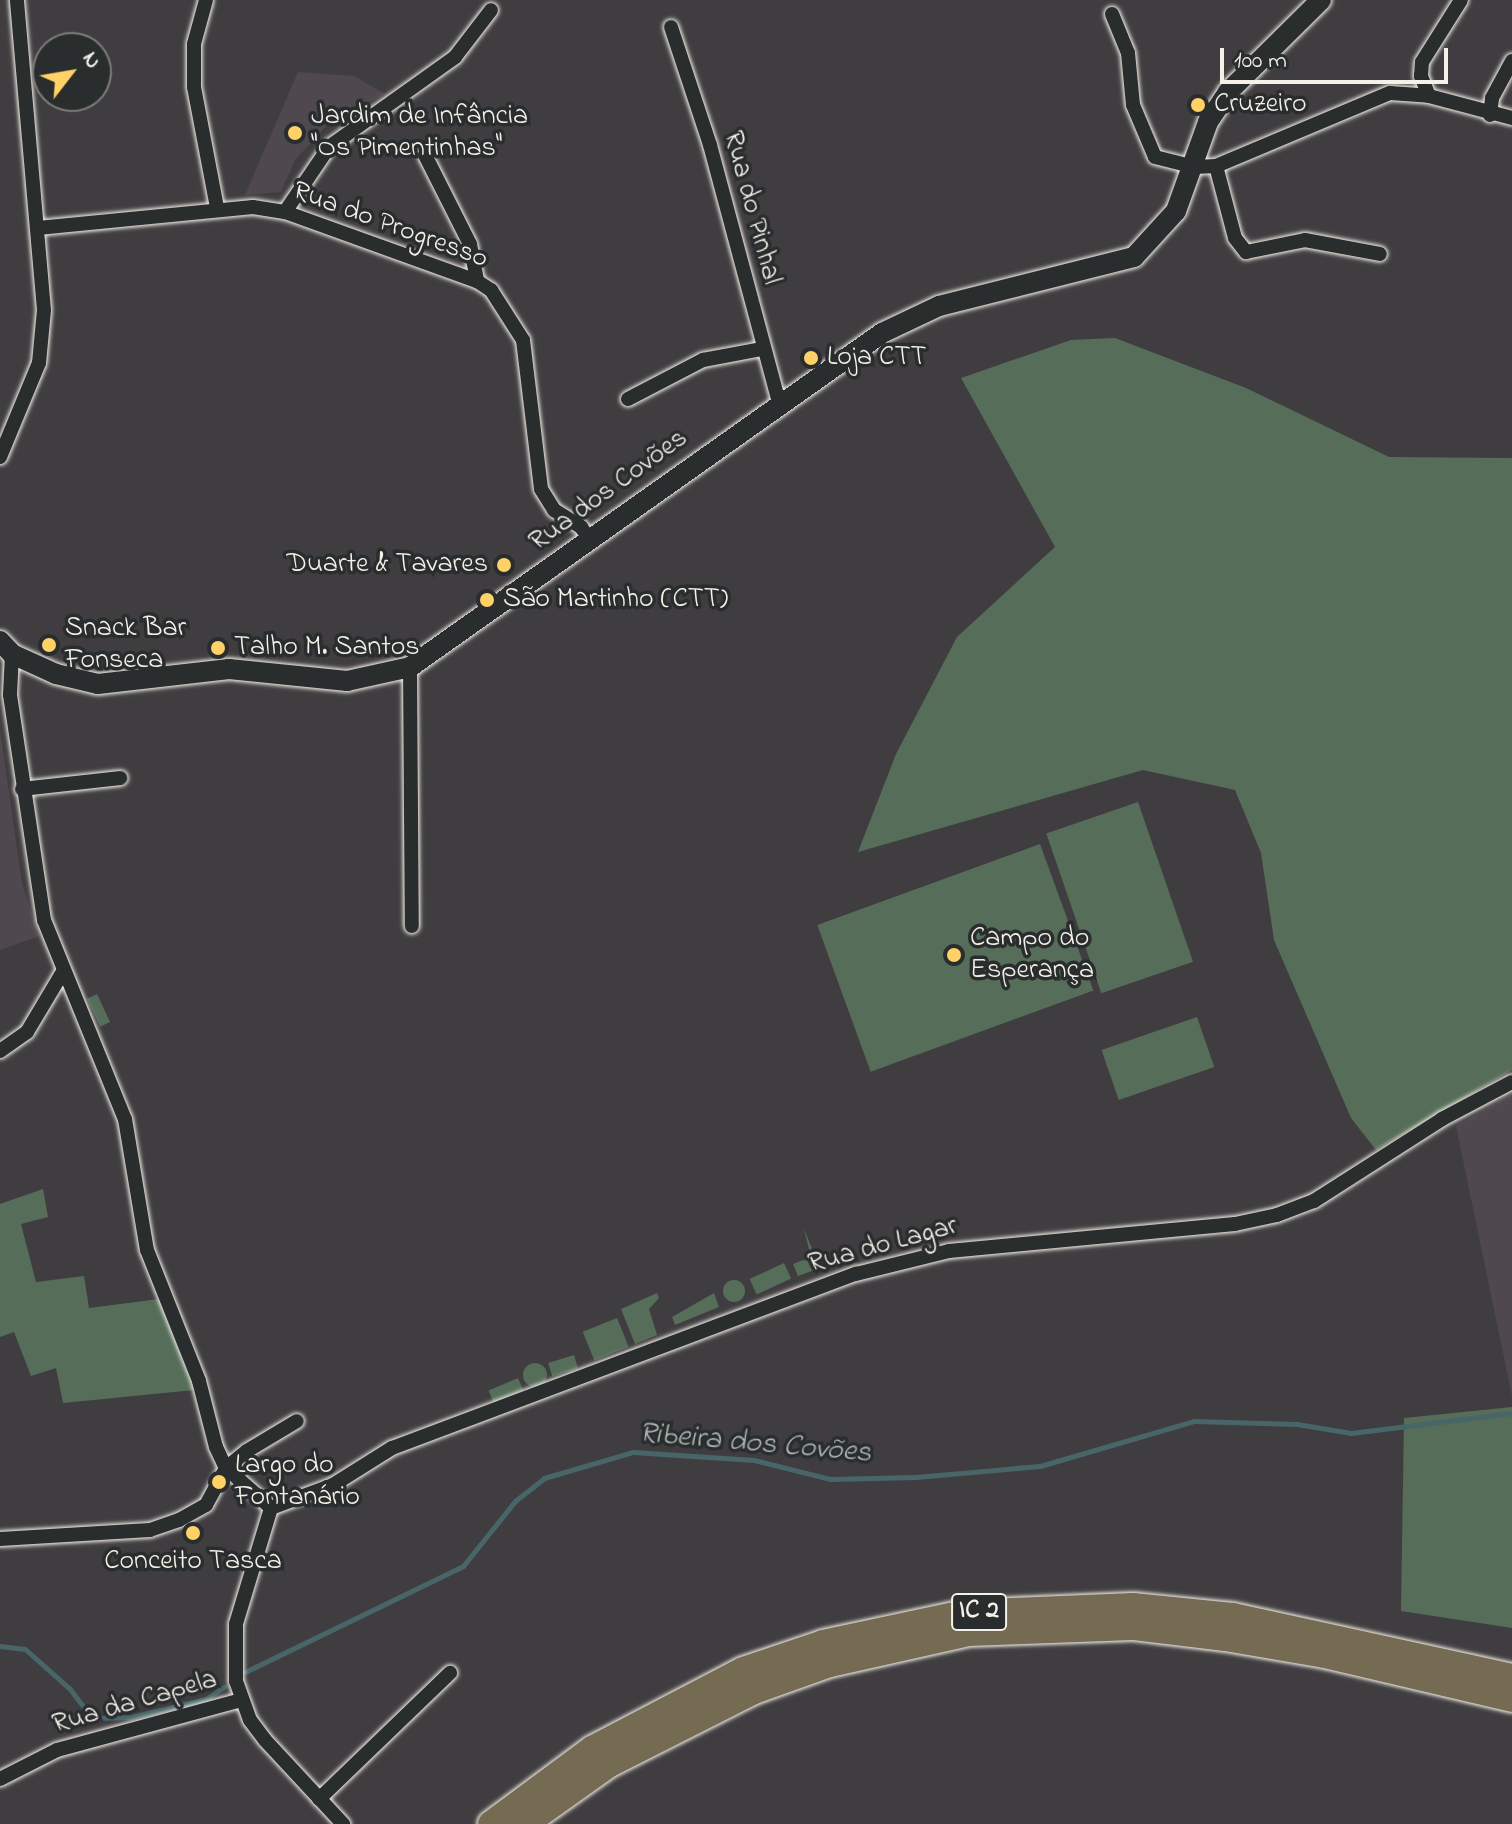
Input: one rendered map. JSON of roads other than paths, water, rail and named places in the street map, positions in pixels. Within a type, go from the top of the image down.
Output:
[{"type":"highway","name":"IC 2","points":[[491,1824],[592,1749],[743,1670],[823,1643],[964,1613],[1133,1606],[1233,1616],[1512,1677]]},
{"type":"highway","name":"IC 2","points":[[525,1824],[608,1765],[754,1691],[830,1664],[969,1633],[1134,1627],[1225,1638],[1325,1655],[1512,1699]]},
{"type":"street","points":[[0,457],[39,363],[44,310],[17,0]]},
{"type":"street","points":[[206,0],[194,44],[194,87],[217,208]]},
{"type":"street","name":"Rua dos Covões","points":[[6,647],[56,674],[98,684],[229,669],[347,681],[410,667],[779,403],[911,317],[1134,257],[1176,211],[1206,166],[1208,122],[1228,92],[1321,0]]},
{"type":"street","points":[[1429,96],[1421,76],[1422,62],[1461,0]]},
{"type":"street","points":[[285,212],[329,147],[455,57],[491,10]]},
{"type":"street","points":[[1112,14],[1128,53],[1133,105],[1155,157],[1206,166],[1371,98],[1398,93],[1429,96],[1490,115],[1512,118]]},
{"type":"street","name":"Rua do Pinhal","points":[[671,27],[710,145],[761,349],[779,403]]},
{"type":"street","points":[[1490,115],[1492,98],[1512,61]]},
{"type":"street","points":[[425,155],[470,244],[477,281]]},
{"type":"street","points":[[1206,166],[1235,238],[1246,252],[1305,240],[1380,254]]},
{"type":"street","name":"Rua do Progresso","points":[[38,228],[217,208],[285,212],[477,281],[491,290],[523,340],[541,489],[554,510],[581,527],[590,540]]},
{"type":"street","points":[[628,399],[703,360],[761,349]]},
{"type":"street","points":[[6,647],[35,886],[64,970],[125,1119],[147,1250],[226,1468],[271,1508],[236,1624],[234,1666],[241,1700],[265,1740],[343,1824]]},
{"type":"street","points":[[410,667],[412,926]]},
{"type":"street","points":[[22,789],[120,778]]},
{"type":"street","points":[[0,1051],[27,1032],[64,970]]},
{"type":"street","name":"Rua do Lagar","points":[[271,1508],[333,1485],[392,1448],[856,1274],[949,1251],[1235,1224],[1277,1215],[1314,1201],[1442,1119],[1512,1082]]},
{"type":"street","points":[[0,1539],[150,1530],[206,1505],[226,1468],[297,1421]]},
{"type":"street","points":[[319,1799],[450,1673]]},
{"type":"street","name":"Rua da Capela","points":[[0,1779],[57,1750],[241,1700]]},
{"type":"waterway","name":"Ribeira dos Covões","points":[[245,1672],[463,1566],[515,1501],[544,1478],[633,1452],[754,1460],[830,1479],[916,1477],[1040,1466],[1194,1421],[1297,1424],[1351,1433],[1512,1413]]},
{"type":"waterway","name":"Ribeira dos Covões","points":[[0,1646],[25,1649],[70,1689],[92,1718],[131,1717],[206,1699],[224,1687]]},
{"type":"place","name":"Cruzeiro","points":[[1198,105]]},
{"type":"place","name":"Jardim de Infância \"Os Pimentinhas\"","points":[[295,133]]},
{"type":"place","name":"Loja CTT","points":[[811,358]]},
{"type":"place","name":"Duarte & Tavares","points":[[504,565]]},
{"type":"place","name":"São Martinho (CTT)","points":[[487,600]]},
{"type":"place","name":"Snack Bar Fonseca","points":[[49,645]]},
{"type":"place","name":"Talho M. Santos","points":[[218,648]]},
{"type":"place","name":"Campo do Esperança","points":[[954,955]]},
{"type":"place","name":"Largo do Fontanário","points":[[219,1482]]},
{"type":"place","name":"Conceito Tasca","points":[[193,1533]]}]
